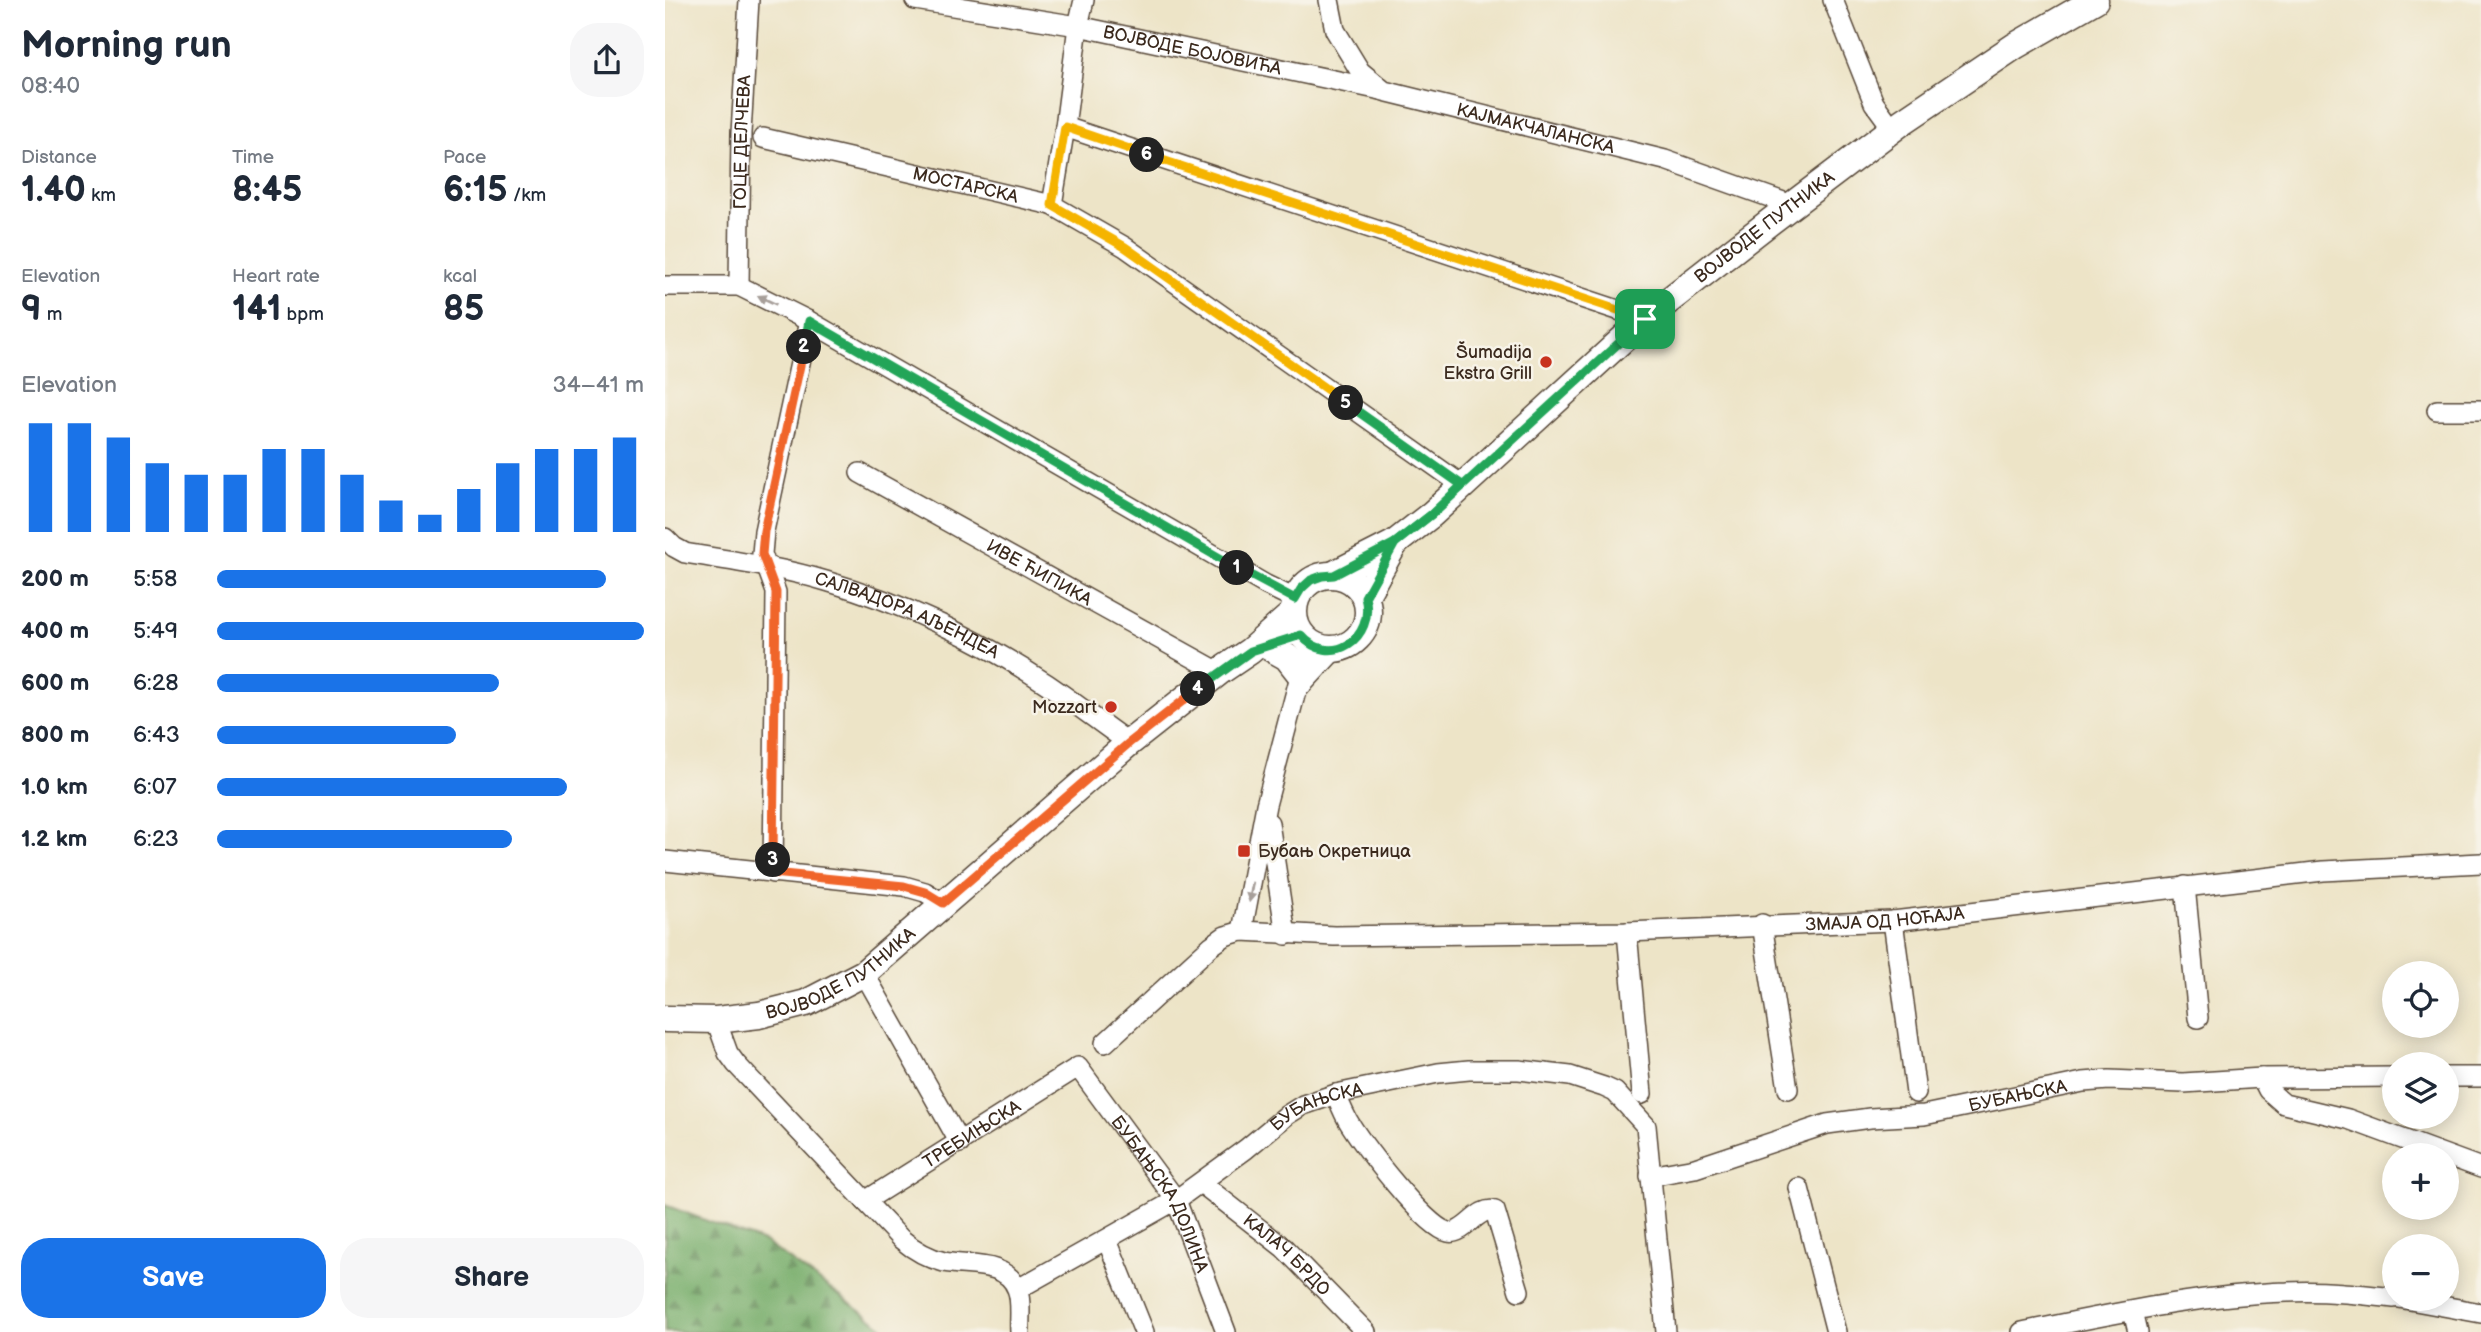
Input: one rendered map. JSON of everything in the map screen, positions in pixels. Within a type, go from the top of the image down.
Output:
[{"type":"street","name":"ГОЦЕ ДЕЛЧЕВА","points":[[739,286],[741,133],[749,0]]},
{"type":"street","name":"ВОЈВОДЕ БОЈОВИЋА","points":[[915,0],[1077,26],[1384,91]]},
{"type":"street","points":[[1052,205],[1077,26],[1084,0]]},
{"type":"street","name":"КАЈМАКЧАЛАНСКА","points":[[1329,0],[1335,30],[1360,71],[1384,91],[1665,160],[1792,205]]},
{"type":"street","points":[[1833,0],[1874,103],[1893,129]]},
{"type":"street","name":"ВОЈВОДЕ ПУТНИКА","points":[[665,1019],[716,1020],[759,1015],[806,1003],[864,972],[1129,743],[1219,672],[1300,622],[1301,589],[1311,580],[1334,575],[1395,543],[1432,514],[1645,319],[1893,129],[2015,47],[2095,0]]},
{"type":"street","points":[[1065,127],[1645,319]]},
{"type":"street","name":"МОСТАРСКА","points":[[763,138],[1052,205],[1125,247],[1462,485]]},
{"type":"street","points":[[665,286],[739,286],[809,321],[1254,578],[1300,622],[1318,647],[1335,649]]},
{"type":"street","points":[[773,873],[776,592],[762,554],[764,531],[809,321]]},
{"type":"street","points":[[2437,410],[2481,410]]},
{"type":"street","name":"ИВЕ ЋИПИКА","points":[[860,473],[1219,672]]},
{"type":"street","name":"САЛВАДОРА АЉЕНДЕА","points":[[665,538],[674,547],[685,552],[766,566],[827,581],[897,606],[972,640],[1046,683],[1129,743]]},
{"type":"street","name":"ВОЈВОДЕ ПУТНИКА","points":[[1335,649],[1356,640],[1363,631],[1368,609],[1365,597],[1395,543]]},
{"type":"street","points":[[1334,575],[1347,578],[1358,586],[1365,597]]},
{"type":"street","points":[[1105,1043],[1211,946],[1225,936],[1243,931],[1266,805],[1300,682],[1300,622]]},
{"type":"street","points":[[1259,648],[1287,657],[1300,682]]},
{"type":"street","points":[[1300,682],[1335,649]]},
{"type":"street","points":[[1266,805],[1286,935]]},
{"type":"street","points":[[665,861],[904,886],[925,892],[943,903]]},
{"type":"street","name":"ЗМАЈА ОД НОЋАЈА","points":[[1243,931],[1334,936],[1627,932],[1893,920],[2323,871],[2481,863]]},
{"type":"street","points":[[2185,886],[2198,1018]]},
{"type":"street","points":[[1893,920],[1916,1093]]},
{"type":"street","points":[[1762,924],[1788,1089]]},
{"type":"street","points":[[1627,932],[1642,1094]]},
{"type":"street","points":[[864,972],[960,1143]]},
{"type":"street","points":[[716,1020],[728,1053],[736,1064],[901,1239],[917,1251],[944,1262],[977,1264],[993,1268],[1009,1278],[1018,1289],[1020,1332]]},
{"type":"street","name":"ТРЕБИЊСКА","points":[[865,1201],[1078,1067]]},
{"type":"street","name":"БУБАЊСКА ДОЛИНА","points":[[1078,1067],[1176,1200],[1226,1332]]},
{"type":"street","name":"БУБАЊСКА","points":[[1018,1289],[1176,1200],[1287,1115],[1314,1101],[1438,1073],[1519,1070],[1570,1076],[1615,1092],[1646,1126],[1650,1177],[1706,1165],[1827,1125],[1870,1118],[1924,1115],[2083,1082],[2109,1080],[2183,1083],[2262,1078],[2382,1077]]},
{"type":"street","points":[[2459,1077],[2481,1077]]},
{"type":"street","points":[[2262,1078],[2268,1090],[2284,1104],[2348,1119],[2481,1168]]},
{"type":"street","points":[[1336,1094],[1348,1121],[1378,1163],[1426,1217],[1440,1228],[1446,1232],[1455,1232],[1486,1211],[1495,1211],[1519,1291]]},
{"type":"street","points":[[1650,1177],[1666,1332]]},
{"type":"street","name":"КАЛАЧ БРДО","points":[[1201,1182],[1284,1248],[1366,1332]]},
{"type":"street","points":[[1799,1188],[1836,1332]]},
{"type":"street","points":[[1107,1240],[1145,1332]]},
{"type":"street","points":[[2022,1332],[2186,1301],[2288,1292],[2382,1297]]},
{"type":"street","points":[[2459,1308],[2481,1312]]},
{"type":"street","points":[[2133,1311],[2138,1332]]},
{"type":"green space","points":[[665,1205],[766,1243],[890,1332],[665,1332]]},
{"type":"place","name":"Šumadija Ekstra Grill","points":[[1546,362]]},
{"type":"place","name":"Mozzart","points":[[1111,707]]},
{"type":"place","name":"Бубањ Окретница","points":[[1244,851]]},
{"type":"route","points":[[1645,319],[1065,127],[1052,205],[1125,247],[1462,485],[1432,514],[1395,543],[1365,597],[1367,620],[1356,640],[1346,646],[1327,649],[1318,647],[1301,635],[1251,651],[1219,672],[1129,743],[943,903],[925,892],[904,886],[773,873],[776,592],[762,554],[764,531],[809,321],[1266,585],[1295,599],[1311,580],[1334,575],[1395,543],[1432,514],[1645,319]]}]
